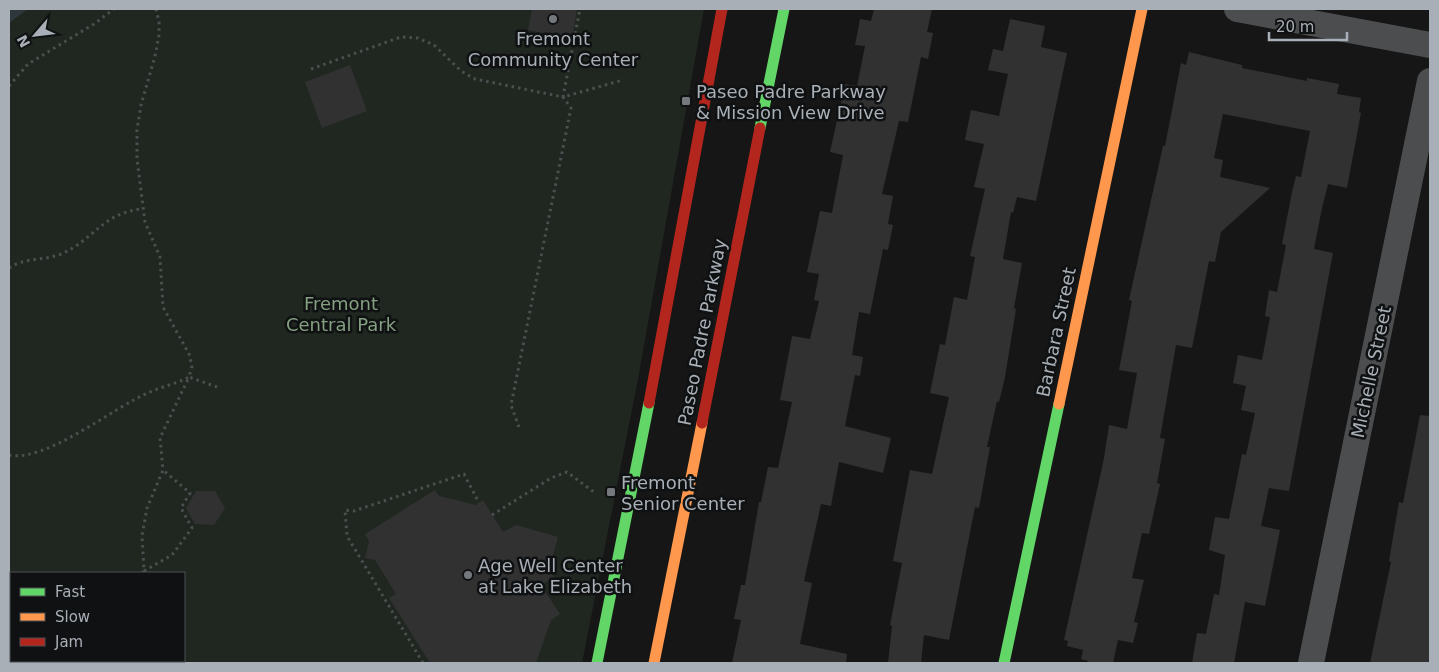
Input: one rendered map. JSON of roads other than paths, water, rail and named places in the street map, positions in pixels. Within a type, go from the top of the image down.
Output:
[{"type":"main road","points":[[598,663],[645,426],[722,9]]},
{"type":"main road","name":"Paseo Padre Parkway","points":[[654,663],[784,9]]},
{"type":"main road","name":"Barbara Street","points":[[1004,663],[1142,9]]},
{"type":"street","points":[[1237,9],[1430,45]]},
{"type":"street","name":"Michelle Street","points":[[1312,663],[1430,81]]},
{"type":"place","name":"Fremont Community Center","points":[[553,19]]},
{"type":"place","name":"Paseo Padre Parkway & Mission View Drive","points":[[686,101]]},
{"type":"place","name":"Fremont Senior Center","points":[[611,492]]},
{"type":"place","name":"Age Well Center at Lake Elizabeth","points":[[468,575]]},
{"type":"park label","name":"Fremont Central Park","points":[[341,313]]}]
